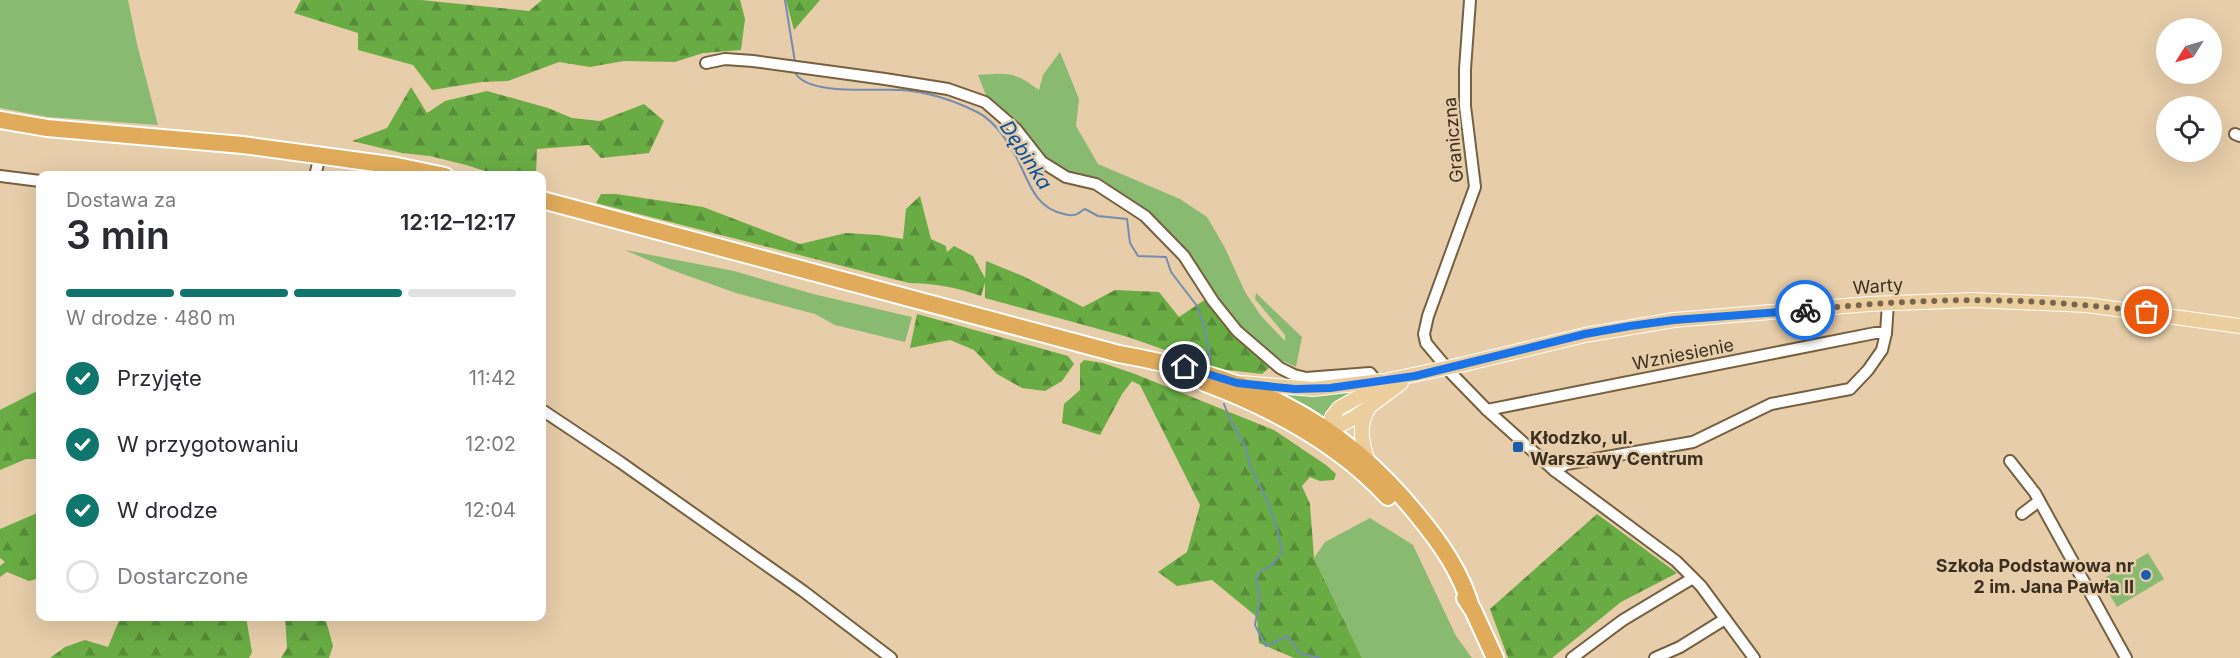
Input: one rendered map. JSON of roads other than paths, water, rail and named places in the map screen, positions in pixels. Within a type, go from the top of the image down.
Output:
[{"type":"highway","points":[[0,120],[47,129],[187,139],[321,155],[421,171]]},
{"type":"highway","points":[[546,201],[1207,378],[1237,383],[1292,409],[1325,436],[1353,465],[1385,492],[1449,566]]},
{"type":"highway","points":[[1207,378],[1253,403],[1325,436],[1366,459],[1414,510],[1472,607],[1495,658]]},
{"type":"main road","name":"Warty","points":[[1325,436],[1332,417],[1339,408],[1383,381],[1415,376],[1585,334],[1654,322],[1888,303],[1967,300],[2058,303],[2147,312],[2240,326]]},
{"type":"main road","name":"Warty","points":[[1325,436],[1369,407],[1391,388],[1415,376]]},
{"type":"main road","points":[[1237,383],[1313,389],[1383,381]]},
{"type":"main road","points":[[1366,459],[1361,432],[1364,415],[1369,407]]},
{"type":"street","name":"Graniczna","points":[[1448,368],[1426,343],[1424,334],[1449,254],[1475,188],[1465,106],[1470,0]]},
{"type":"street","points":[[706,63],[725,59],[753,61],[885,79],[948,89],[985,102],[1016,129],[1042,162],[1066,177],[1096,184],[1145,216],[1184,256],[1213,301],[1237,331],[1280,368],[1306,378],[1370,373],[1383,381]]},
{"type":"street","points":[[316,171],[321,155]]},
{"type":"street","points":[[0,176],[36,180]]},
{"type":"street","points":[[1555,471],[1566,464],[1693,442],[1772,404],[1850,389],[1882,350],[1886,333],[1888,303]]},
{"type":"street","name":"Wzniesienie","points":[[1487,410],[1875,333],[1886,333]]},
{"type":"street","points":[[1448,368],[1487,410],[1555,471],[1676,561],[1693,578],[1754,658]]},
{"type":"street","points":[[546,413],[621,462],[803,591],[891,658]]},
{"type":"street","points":[[2010,461],[2037,497],[2126,658]]},
{"type":"street","points":[[2022,514],[2037,497]]},
{"type":"street","points":[[1572,658],[1623,621],[1693,578]]},
{"type":"street","points":[[1655,658],[1680,647],[1725,619]]},
{"type":"waterway","name":"Dębinka","points":[[785,0],[795,62]]},
{"type":"waterway","name":"Dębinka","points":[[796,74],[815,86],[845,90],[902,90],[931,95],[983,115],[1007,141],[1032,190],[1045,205],[1053,211],[1067,215],[1076,215],[1085,209],[1098,216],[1127,219],[1130,243],[1138,256],[1166,257],[1171,272],[1197,306],[1203,322],[1211,362]]},
{"type":"waterway","name":"Dębinka","points":[[1224,404],[1246,448],[1250,466],[1269,505],[1282,552],[1273,564],[1258,573],[1256,577],[1260,598],[1255,625],[1266,646],[1288,636],[1299,653],[1320,658]]},
{"type":"place","name":"Kłodzko, ul. Warszawy Centrum","points":[[1518,447]]},
{"type":"place","name":"Szkoła Podstawowa nr 2 im. Jana Pawła II","points":[[2146,575]]}]
